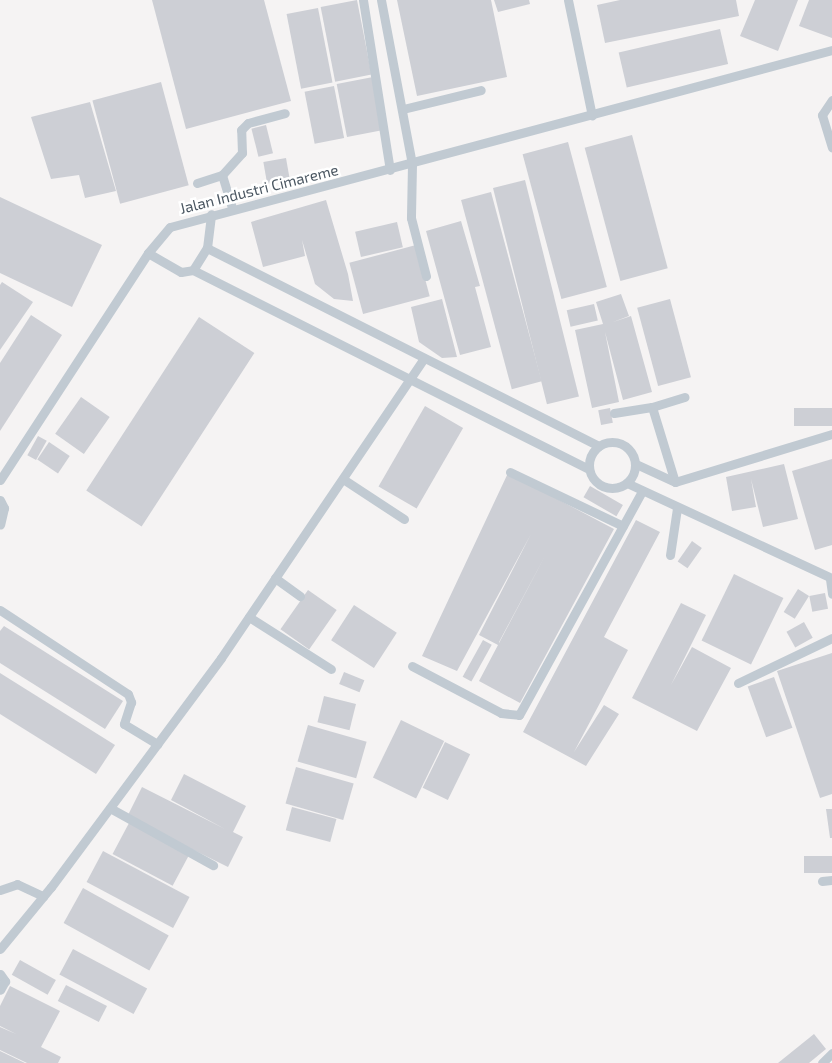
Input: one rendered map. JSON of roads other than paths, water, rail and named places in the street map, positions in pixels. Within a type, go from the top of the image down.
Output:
[{"type":"street","points":[[363,0],[390,170]]},
{"type":"street","points":[[381,0],[412,164],[411,218],[426,276]]},
{"type":"street","points":[[568,0],[592,116]]},
{"type":"street","name":"Jalan Industri Cimareme","points":[[0,480],[148,253],[170,227],[232,207],[390,170],[832,49]]},
{"type":"street","points":[[403,109],[481,90]]},
{"type":"street","points":[[832,100],[822,115],[832,148]]},
{"type":"street","points":[[197,183],[222,175],[242,153],[241,130],[248,123],[285,113]]},
{"type":"street","points":[[222,175],[232,207]]},
{"type":"street","points":[[193,270],[207,248],[211,214]]},
{"type":"street","points":[[207,248],[599,446]]},
{"type":"street","points":[[148,253],[181,272],[193,270],[412,377],[589,469]]},
{"type":"street","points":[[0,949],[110,808],[249,617],[424,358]]},
{"type":"street","points":[[614,413],[652,407],[684,397]]},
{"type":"street","points":[[652,407],[675,482]]},
{"type":"street","points":[[636,464],[675,482],[832,434]]},
{"type":"street","points":[[618,442],[633,455],[636,464],[627,483],[616,488],[604,487],[594,480],[589,469],[592,452],[599,446],[618,442]]},
{"type":"street","points":[[510,472],[623,526]]},
{"type":"street","points":[[343,479],[404,519]]},
{"type":"street","points":[[627,483],[677,508],[831,578],[832,594]]},
{"type":"street","points":[[412,666],[501,713],[519,715],[642,491]]},
{"type":"street","points":[[0,500],[4,508],[0,525]]},
{"type":"street","points":[[670,556],[677,508]]},
{"type":"street","points":[[276,578],[300,596]]},
{"type":"street","points":[[0,610],[128,694],[131,702],[124,724],[157,744]]},
{"type":"street","points":[[249,617],[331,669]]},
{"type":"street","points":[[738,683],[832,638]]},
{"type":"street","points":[[110,808],[213,865]]},
{"type":"street","points":[[822,881],[832,880]]},
{"type":"street","points":[[0,890],[17,884],[43,896]]},
{"type":"street","points":[[0,974],[5,981],[0,990]]},
{"type":"street","points":[[822,1063],[832,1053]]}]
